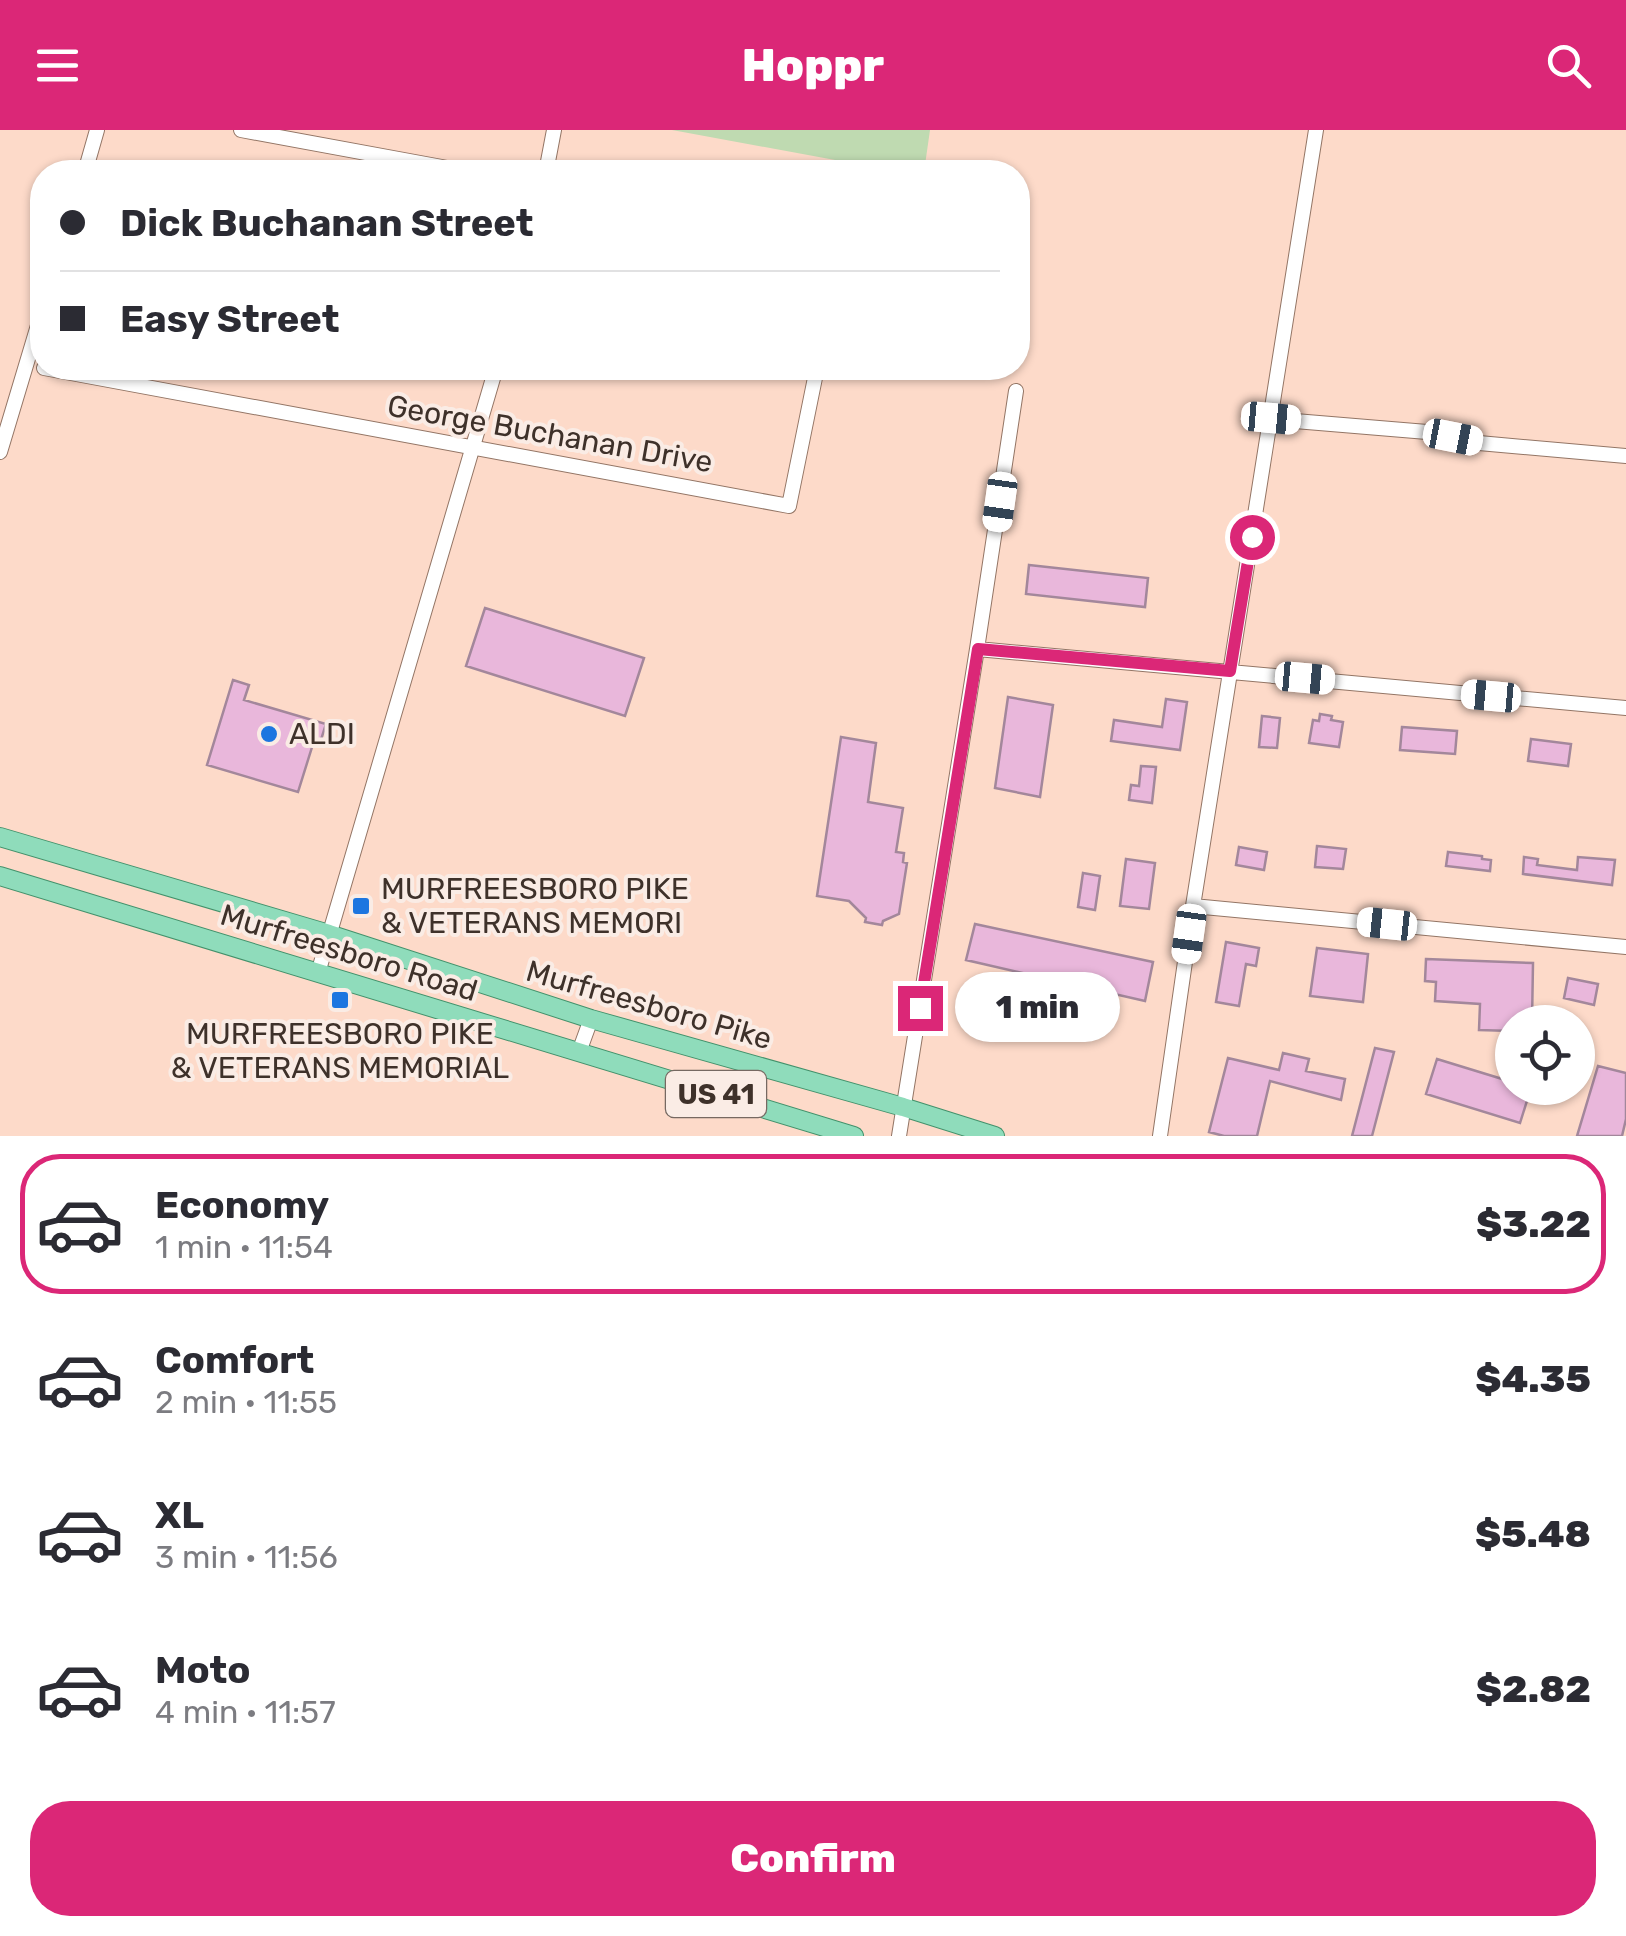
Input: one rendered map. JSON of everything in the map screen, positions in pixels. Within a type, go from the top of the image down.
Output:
[{"type":"main road","name":"Murfreesboro Pike","points":[[0,837],[329,934],[591,1019],[996,1136]]},
{"type":"main road","name":"Murfreesboro Road","points":[[0,876],[854,1136]]},
{"type":"street","points":[[88,160],[97,130]]},
{"type":"street","points":[[241,130],[404,160]]},
{"type":"street","points":[[548,160],[554,130]]},
{"type":"street","points":[[1160,1136],[1316,130]]},
{"type":"street","points":[[0,452],[30,351]]},
{"type":"street","name":"George Buchanan Drive","points":[[26,364],[30,365]]},
{"type":"street","name":"George Buchanan Drive","points":[[112,380],[789,506],[814,380]]},
{"type":"street","points":[[318,973],[493,380]]},
{"type":"street","points":[[898,1136],[1016,391]]},
{"type":"street","points":[[1271,418],[1626,456]]},
{"type":"street","points":[[978,649],[1626,708]]},
{"type":"street","points":[[1194,906],[1626,948]]},
{"type":"street","points":[[579,1052],[591,1019]]},
{"type":"green space","points":[[672,130],[930,130],[926,160],[835,160]]},
{"type":"building","points":[[1029,565],[1148,578],[1145,607],[1026,594]]},
{"type":"building","points":[[485,608],[644,658],[625,716],[466,666]]},
{"type":"building","name":"ALDI","points":[[233,680],[249,685],[244,700],[326,724],[319,746],[313,744],[298,792],[207,765]]},
{"type":"building","points":[[1008,697],[1053,705],[1040,797],[995,788]]},
{"type":"building","points":[[1166,699],[1187,702],[1180,750],[1111,741],[1114,720],[1162,727]]},
{"type":"building","points":[[1320,714],[1343,722],[1339,747],[1309,743],[1313,720],[1319,721]]},
{"type":"building","points":[[1262,716],[1280,718],[1277,748],[1259,747]]},
{"type":"building","points":[[1402,727],[1457,731],[1455,754],[1400,750]]},
{"type":"building","points":[[841,737],[876,743],[868,802],[903,808],[896,852],[904,853],[903,862],[907,863],[899,914],[882,925],[865,922],[866,918],[849,901],[817,896]]},
{"type":"building","points":[[1531,739],[1571,744],[1568,766],[1528,761]]},
{"type":"building","points":[[1141,766],[1156,767],[1152,803],[1129,800],[1131,785],[1139,786]]},
{"type":"building","points":[[1317,846],[1346,849],[1343,869],[1315,867]]},
{"type":"building","points":[[1239,847],[1267,852],[1264,870],[1236,865]]},
{"type":"building","points":[[1448,852],[1491,860],[1490,871],[1446,866]]},
{"type":"building","points":[[1524,857],[1538,859],[1537,865],[1577,870],[1578,857],[1615,860],[1612,885],[1523,874]]},
{"type":"building","points":[[1126,859],[1155,863],[1149,909],[1120,906]]},
{"type":"building","points":[[1083,873],[1100,876],[1095,910],[1078,907]]},
{"type":"building","points":[[975,924],[1153,962],[1145,1001],[966,960]]},
{"type":"building","points":[[1226,942],[1259,948],[1256,966],[1246,964],[1239,1006],[1216,1002]]},
{"type":"building","points":[[1317,948],[1368,954],[1363,1002],[1310,996]]},
{"type":"building","points":[[1426,959],[1533,963],[1532,1005],[1495,1005],[1495,1030],[1479,1030],[1480,1004],[1435,1001],[1436,982],[1425,981]]},
{"type":"building","points":[[1568,978],[1598,984],[1594,1005],[1564,998]]},
{"type":"building","points":[[1375,1048],[1394,1052],[1372,1136],[1352,1136]]},
{"type":"building","points":[[1283,1053],[1309,1059],[1306,1071],[1345,1079],[1341,1100],[1270,1081],[1257,1136],[1209,1132],[1228,1058],[1279,1070]]},
{"type":"building","points":[[1437,1059],[1495,1077],[1495,1105],[1526,1105],[1520,1123],[1426,1094]]},
{"type":"building","points":[[1598,1066],[1626,1073],[1622,1136],[1577,1136],[1586,1105],[1595,1105]]},
{"type":"place","name":"ALDI","points":[[269,734]]},
{"type":"place","name":"MURFREESBORO PIKE & VETERANS MEMORI","points":[[361,906]]},
{"type":"place","name":"MURFREESBORO PIKE & VETERANS MEMORIAL","points":[[340,1000]]},
{"type":"route","points":[[920,1008],[978,649],[1230,671],[1252,537]]}]
